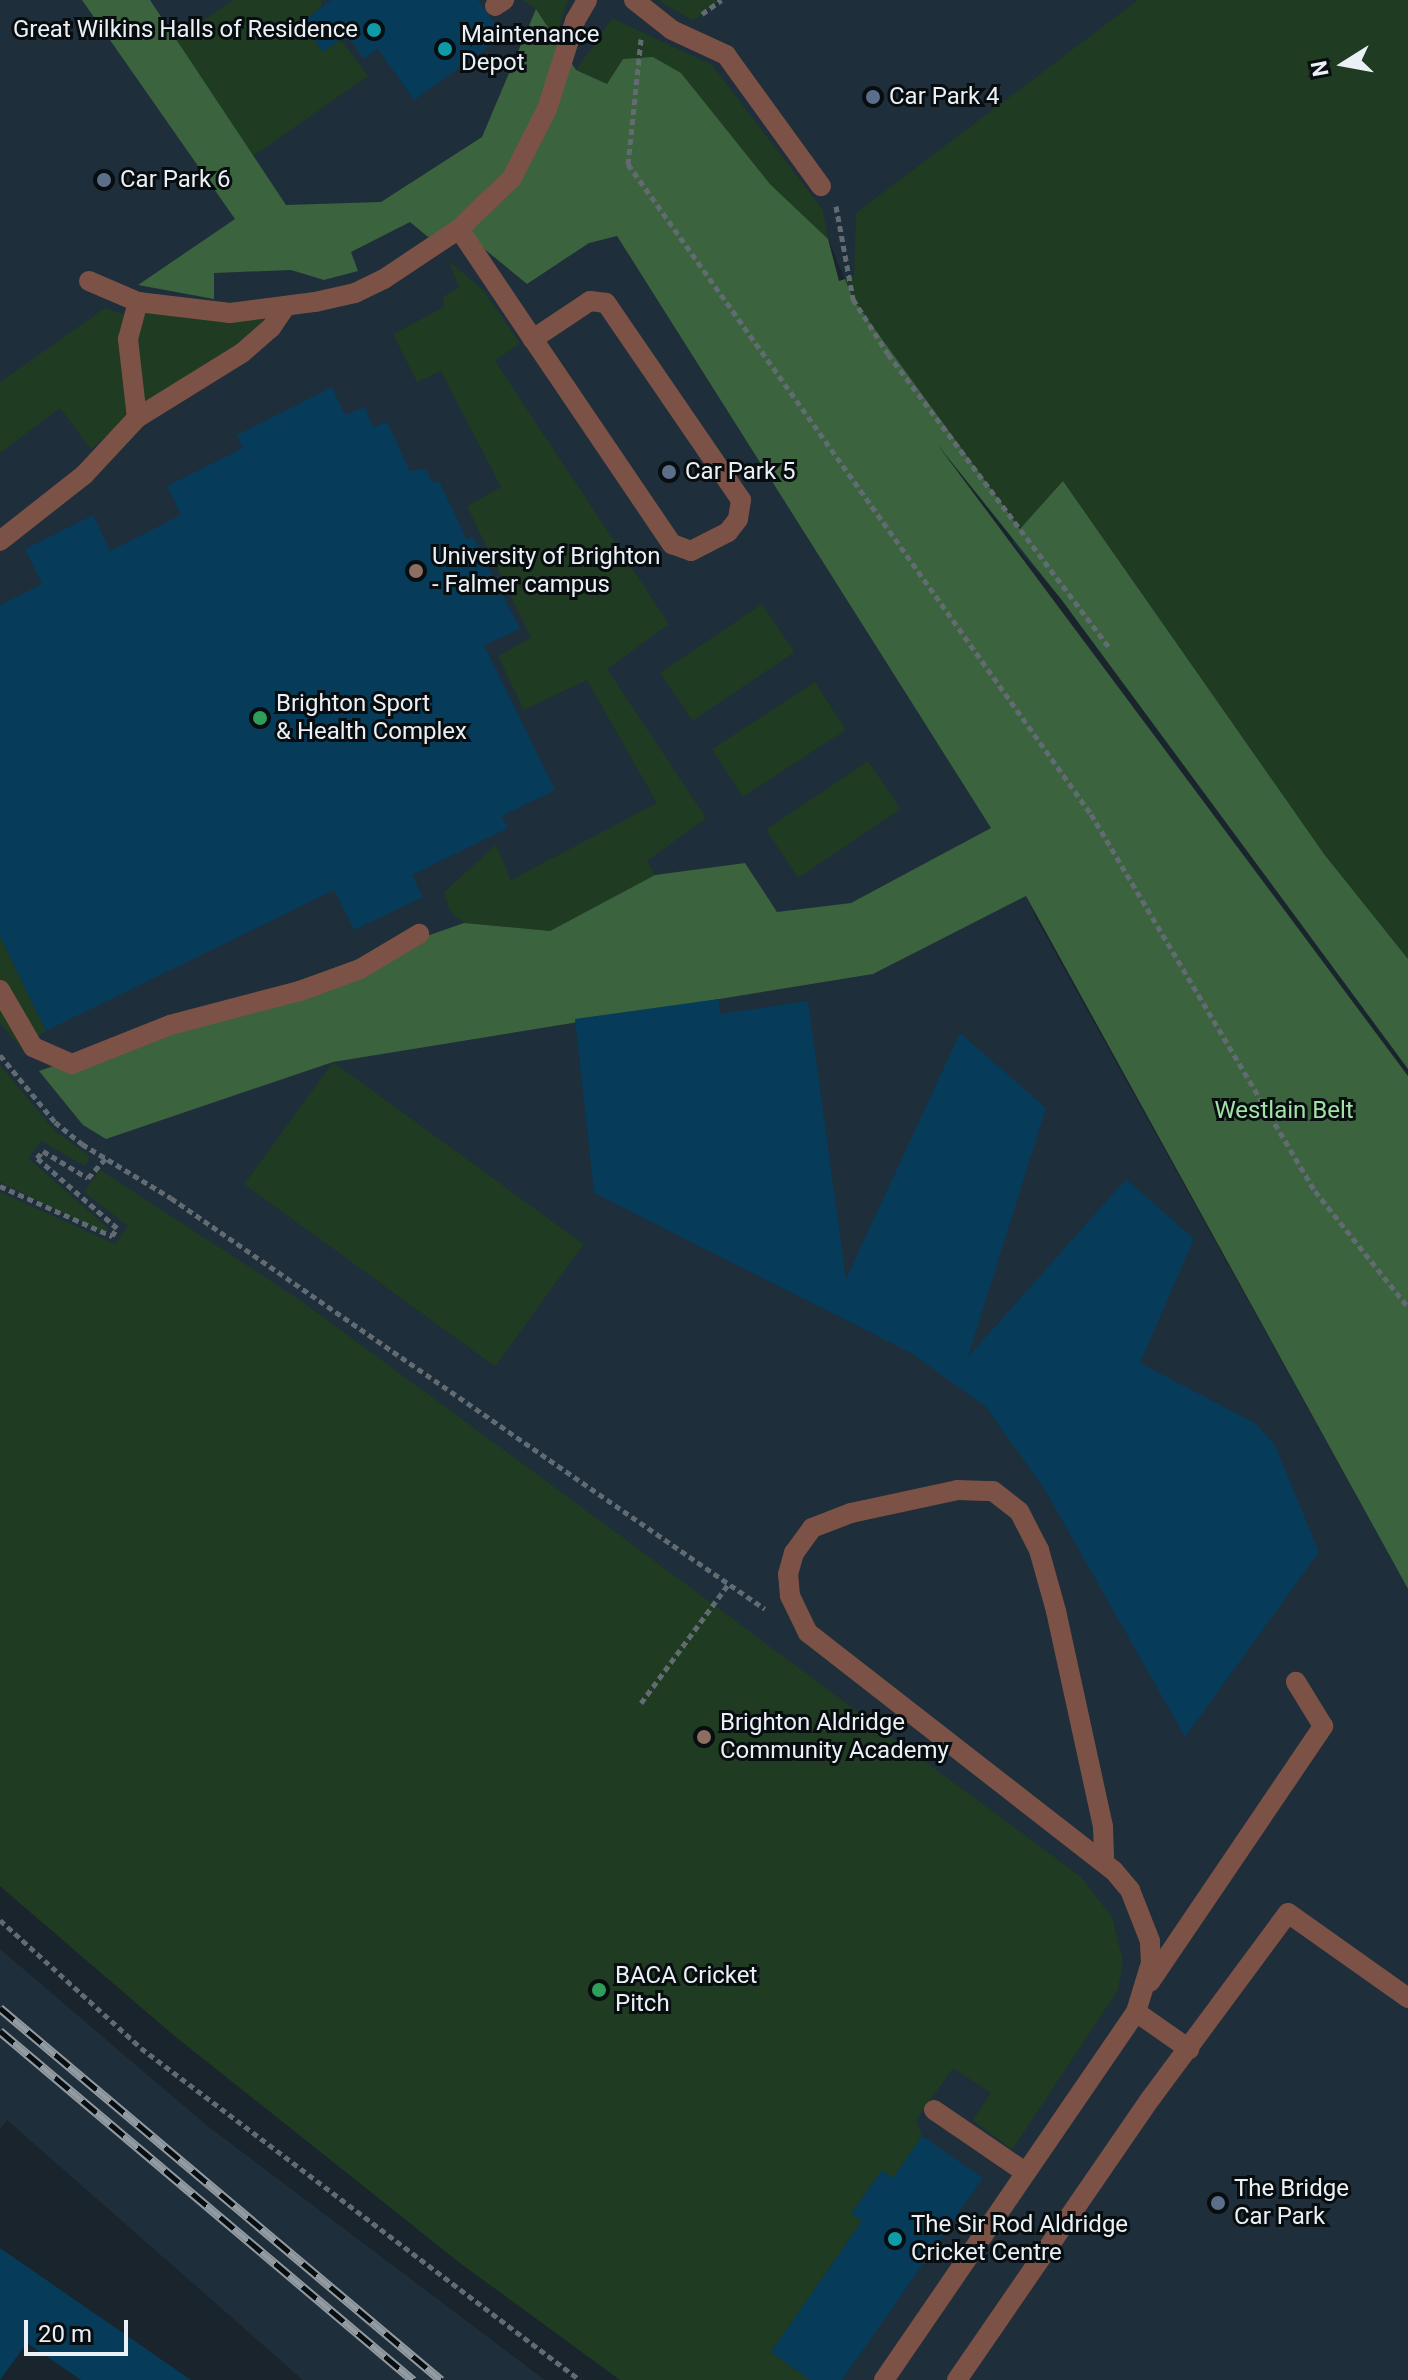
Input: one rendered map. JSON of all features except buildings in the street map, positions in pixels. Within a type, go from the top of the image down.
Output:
[{"type":"lane","points":[[89,281],[138,302],[214,313],[285,307],[355,293],[459,229],[512,178],[525,156],[587,0]]},
{"type":"lane","points":[[639,5],[682,36],[726,55],[821,186]]},
{"type":"lane","points":[[459,229],[533,339],[672,544],[691,551],[728,532],[738,519],[741,500],[606,303],[590,301],[533,339]]},
{"type":"lane","points":[[137,418],[128,363],[131,316],[138,302]]},
{"type":"lane","points":[[0,541],[84,475],[137,418],[242,353],[271,328],[285,307]]},
{"type":"lane","points":[[0,990],[33,1047],[72,1064],[170,1025],[300,991],[360,969],[419,934]]},
{"type":"lane","points":[[1104,1862],[1103,1827],[1056,1611],[1039,1550],[1019,1511],[993,1491],[957,1490],[851,1513],[812,1528],[794,1553],[788,1574],[790,1596],[808,1633],[1104,1862],[1130,1890],[1150,1941],[1151,1963],[1138,2003]]},
{"type":"lane","points":[[884,2380],[1323,1726],[1296,1682]]},
{"type":"lane","points":[[957,2380],[1288,1913],[1408,1998]]},
{"type":"lane","points":[[1138,2003],[1189,2049]]},
{"type":"lane","points":[[934,2110],[1025,2172]]},
{"type":"path","points":[[639,5],[628,164],[1091,814],[1315,1191],[1408,1307]]},
{"type":"path","points":[[821,186],[840,213],[853,299],[897,367],[1109,647]]},
{"type":"path","points":[[0,1055],[55,1122],[774,1615]]},
{"type":"path","points":[[0,1186],[112,1236],[117,1228],[37,1158],[43,1151],[88,1178],[107,1157]]},
{"type":"path","points":[[641,1703],[729,1583]]},
{"type":"path","points":[[0,1920],[141,2048],[580,2380]]},
{"type":"shaded area","points":[[0,0],[1408,0],[1408,1069],[1061,599],[1012,542],[1020,530],[853,299],[828,239],[721,128],[617,236],[1013,862],[1035,916],[1408,1589],[1408,2380],[620,2380],[460,2263],[171,2033],[0,1886]]},
{"type":"shaded area","points":[[0,1949],[205,2124],[545,2380],[303,2380],[7,2120],[0,2129]]},
{"type":"green space","name":"Westlain Belt","points":[[82,0],[150,0],[286,205],[381,202],[482,137],[536,9],[576,70],[607,84],[623,59],[653,57],[681,73],[770,184],[828,239],[839,281],[845,279],[853,299],[1020,529],[1063,481],[1324,854],[1408,959],[1408,1069],[1061,599],[937,444],[1408,1076],[1408,1589],[1026,896],[873,974],[333,1062],[106,1139],[83,1125],[39,1071],[464,923],[550,931],[655,875],[745,863],[777,912],[851,903],[991,828],[617,236],[589,243],[527,284],[460,229],[428,237],[410,222],[351,252],[358,271],[324,280],[291,270],[214,273],[214,299],[138,285],[235,219]]},
{"type":"green space","points":[[233,0],[322,0],[321,7],[302,22],[323,51],[341,40],[368,76],[252,157],[176,40]]},
{"type":"green space","points":[[523,0],[568,0],[555,39],[536,9]]},
{"type":"green space","points":[[658,0],[721,0],[693,21]]},
{"type":"green space","points":[[1138,0],[1408,0],[1408,959],[1324,854],[1064,482],[1021,530],[853,299],[845,279],[854,276],[856,213]]},
{"type":"green space","points":[[612,18],[712,65],[823,210],[828,239],[770,184],[681,73],[607,84],[576,70]]},
{"type":"green space","points":[[449,261],[483,290],[520,343],[495,361],[669,624],[607,669],[706,818],[647,861],[655,875],[550,931],[464,923],[450,911],[444,892],[496,845],[511,880],[657,803],[587,680],[524,710],[498,656],[531,638],[467,506],[501,487],[441,371],[417,382],[393,334],[444,307],[443,297],[459,287]]},
{"type":"green space","points":[[138,302],[285,307],[271,328],[135,411],[91,449],[60,408],[0,453],[0,382],[105,308],[130,316]]},
{"type":"green space","points":[[762,604],[794,652],[692,721],[660,673]]},
{"type":"green space","points":[[815,682],[846,730],[743,797],[712,749]]},
{"type":"green space","points":[[868,761],[900,809],[798,878],[766,830]]},
{"type":"green space","points":[[0,936],[46,1031],[21,1048],[0,1023]]},
{"type":"green space","points":[[333,1062],[584,1244],[495,1366],[244,1184]]},
{"type":"green space","points":[[0,1065],[54,1130],[90,1156],[85,1166],[41,1141],[28,1158],[108,1228],[105,1234],[0,1182]]},
{"type":"green space","points":[[100,1170],[297,1298],[610,1528],[1081,1877],[1112,1917],[1123,1961],[1118,1990],[1012,2150],[973,2120],[991,2093],[953,2068],[916,2120],[922,2136],[893,2178],[881,2171],[851,2214],[870,2209],[771,2352],[810,2380],[620,2380],[460,2263],[171,2033],[0,1886],[0,1192],[115,1244],[128,1226],[84,1192]]},
{"type":"railway","points":[[0,2008],[441,2380]]},
{"type":"railway","points":[[0,2031],[413,2380]]},
{"type":"place","name":"Great Wilkins Halls of Residence","points":[[374,30]]},
{"type":"place","name":"Maintenance Depot","points":[[445,49]]},
{"type":"place","name":"Car Park 4","points":[[873,97]]},
{"type":"place","name":"Car Park 6","points":[[104,180]]},
{"type":"place","name":"Car Park 5","points":[[669,472]]},
{"type":"place","name":"University of Brighton - Falmer campus","points":[[416,571]]},
{"type":"place","name":"Brighton Sport & Health Complex","points":[[260,718]]},
{"type":"place","name":"Brighton Aldridge Community Academy","points":[[704,1737]]},
{"type":"place","name":"BACA Cricket Pitch","points":[[599,1990]]},
{"type":"place","name":"The Bridge Car Park","points":[[1218,2203]]},
{"type":"place","name":"The Sir Rod Aldridge Cricket Centre","points":[[895,2239]]}]
